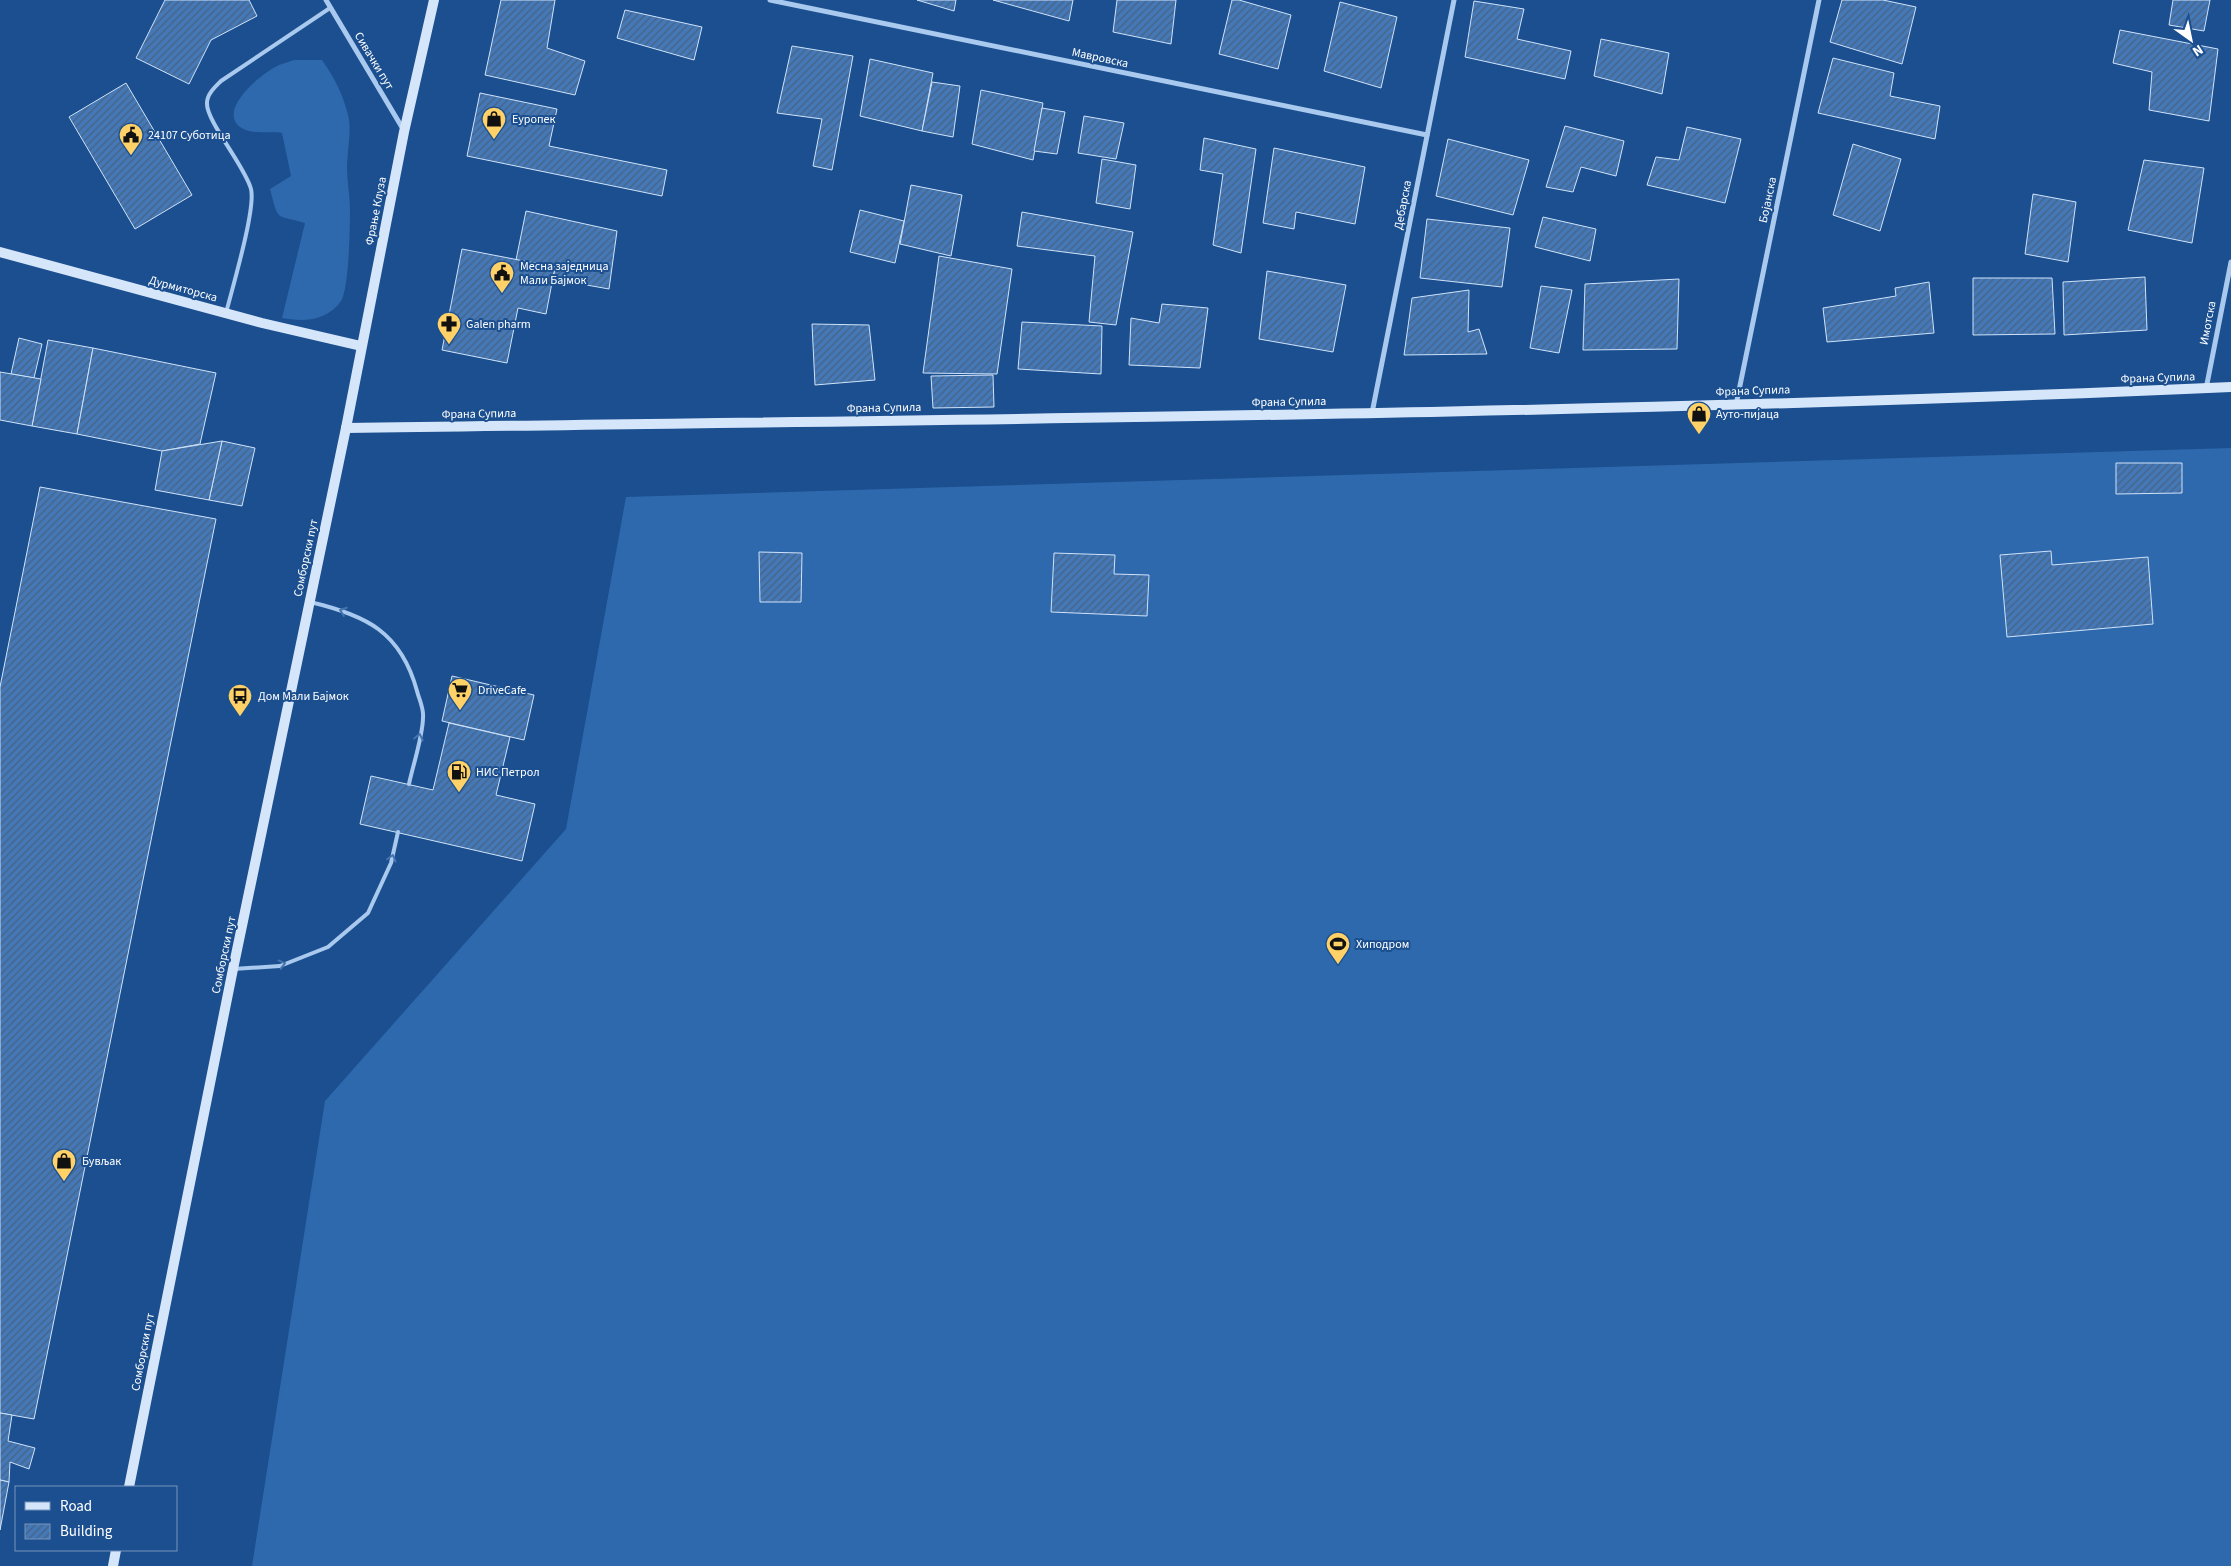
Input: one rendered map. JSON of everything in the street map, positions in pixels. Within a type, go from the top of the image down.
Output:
[{"type":"street","name":"Сивачки пут","points":[[326,0],[404,132]]},
{"type":"street","name":"Фрање Клуза","points":[[346,428],[404,132],[434,0]]},
{"type":"street","name":"Мавровска","points":[[770,0],[1427,135]]},
{"type":"street","name":"Дебарска","points":[[1372,413],[1454,0]]},
{"type":"street","name":"Бојанска","points":[[1736,404],[1819,0]]},
{"type":"street","name":"Дурмиторска","points":[[0,252],[226,313],[361,346]]},
{"type":"street","name":"Имотска","points":[[2206,389],[2231,262]]},
{"type":"street","name":"Франа Супила","points":[[346,428],[1372,413],[1736,404],[2231,388]]},
{"type":"street","name":"Сомборски пут","points":[[129,1486],[233,968],[346,428]]},
{"type":"street","points":[[113,1566],[116,1551]]},
{"type":"lane","points":[[226,313],[247,228],[252,192],[248,179],[212,118],[207,105],[209,96],[221,81],[330,8]]},
{"type":"lane","points":[[310,602],[344,610],[378,629],[394,641],[413,677],[424,716],[409,784]]},
{"type":"lane","points":[[233,968],[280,966],[328,947],[368,913],[391,863],[398,832]]},
{"type":"shaded area","points":[[294,60],[322,60],[341,93],[350,127],[347,168],[350,205],[349,243],[344,294],[341,301],[329,313],[307,320],[282,318],[305,223],[280,215],[275,207],[270,189],[291,176],[282,133],[249,131],[240,127],[234,119],[234,111],[238,101],[254,83],[272,69]]},
{"type":"shaded area","name":"Хиподром","points":[[2231,448],[2231,1566],[252,1566],[325,1101],[566,829],[626,497]]},
{"type":"building","points":[[165,0],[249,0],[257,16],[211,40],[189,84],[136,58]]},
{"type":"building","points":[[501,0],[555,0],[547,48],[585,61],[575,95],[485,75]]},
{"type":"building","points":[[917,0],[956,0],[954,11]]},
{"type":"building","points":[[993,0],[1073,0],[1069,21]]},
{"type":"building","points":[[1117,0],[1176,0],[1171,44],[1113,32]]},
{"type":"building","points":[[1232,0],[1239,0],[1291,15],[1278,69],[1219,54]]},
{"type":"building","points":[[1842,0],[1883,0],[1916,7],[1902,64],[1830,42]]},
{"type":"building","points":[[2173,0],[2210,0],[2204,31],[2169,25]]},
{"type":"building","points":[[1474,1],[1524,9],[1517,39],[1571,51],[1565,79],[1465,57]]},
{"type":"building","points":[[1340,2],[1397,17],[1381,88],[1324,71]]},
{"type":"building","points":[[625,10],[702,27],[694,60],[617,38]]},
{"type":"building","points":[[2120,30],[2218,49],[2209,121],[2149,110],[2152,72],[2113,63]]},
{"type":"building","points":[[1601,39],[1669,53],[1662,94],[1594,76]]},
{"type":"building","points":[[792,46],[853,56],[832,170],[813,166],[822,119],[777,113]]},
{"type":"building","points":[[1833,58],[1894,73],[1890,96],[1940,106],[1935,139],[1818,113]]},
{"type":"building","points":[[870,59],[933,73],[922,131],[860,116]]},
{"type":"building","points":[[932,82],[960,86],[953,137],[922,131]]},
{"type":"building","name":"24107 Суботица","points":[[126,83],[192,195],[135,229],[69,117]]},
{"type":"building","points":[[981,90],[1043,103],[1033,160],[972,144]]},
{"type":"building","points":[[480,93],[557,109],[549,146],[667,170],[662,196],[467,156]]},
{"type":"building","points":[[1042,108],[1065,112],[1057,154],[1034,151]]},
{"type":"building","points":[[1084,116],[1124,123],[1116,159],[1078,153]]},
{"type":"building","points":[[1565,126],[1624,141],[1616,176],[1581,167],[1573,192],[1546,187]]},
{"type":"building","points":[[1687,127],[1741,139],[1725,203],[1647,185],[1656,157],[1679,160]]},
{"type":"building","points":[[1204,138],[1256,149],[1241,253],[1213,245],[1223,174],[1200,170]]},
{"type":"building","points":[[1448,139],[1529,160],[1513,215],[1436,196]]},
{"type":"building","points":[[1853,144],[1901,159],[1880,231],[1833,215]]},
{"type":"building","points":[[1274,148],[1365,167],[1355,224],[1296,212],[1294,229],[1263,223]]},
{"type":"building","points":[[1102,159],[1136,165],[1130,209],[1096,203]]},
{"type":"building","points":[[2144,160],[2204,168],[2192,243],[2128,230]]},
{"type":"building","points":[[911,185],[962,195],[951,256],[900,244]]},
{"type":"building","points":[[2033,194],[2076,202],[2068,262],[2025,254]]},
{"type":"building","points":[[860,210],[904,221],[895,263],[850,252]]},
{"type":"building","points":[[526,211],[617,231],[609,289],[553,279],[555,267],[516,260]]},
{"type":"building","points":[[1022,212],[1133,232],[1116,325],[1089,322],[1095,256],[1017,246]]},
{"type":"building","points":[[1543,217],[1596,229],[1590,261],[1535,247]]},
{"type":"building","points":[[1427,219],[1510,228],[1502,287],[1420,278]]},
{"type":"building","name":"Месна заједница Мали Бајмок","points":[[462,249],[555,267],[546,314],[518,308],[507,363],[442,350]]},
{"type":"building","points":[[939,256],[1012,269],[997,374],[923,373]]},
{"type":"building","points":[[1267,271],[1346,285],[1333,352],[1259,339]]},
{"type":"building","points":[[2145,277],[2147,330],[2064,335],[2063,282]]},
{"type":"building","points":[[1973,278],[2052,278],[2055,334],[1973,335]]},
{"type":"building","points":[[1679,279],[1677,349],[1583,350],[1585,284]]},
{"type":"building","points":[[1929,282],[1934,333],[1827,342],[1823,308],[1896,296],[1895,288]]},
{"type":"building","points":[[1541,286],[1572,290],[1559,353],[1530,348]]},
{"type":"building","points":[[1469,290],[1468,332],[1479,329],[1487,354],[1404,355],[1412,298]]},
{"type":"building","points":[[1162,304],[1208,308],[1200,368],[1129,365],[1131,318],[1159,323]]},
{"type":"building","points":[[1022,322],[1102,326],[1101,374],[1018,369]]},
{"type":"building","points":[[812,324],[869,325],[875,380],[815,385]]},
{"type":"building","points":[[19,338],[42,344],[34,378],[11,374]]},
{"type":"building","points":[[48,340],[93,348],[77,434],[32,426]]},
{"type":"building","points":[[93,348],[216,373],[200,444],[162,451],[77,434]]},
{"type":"building","points":[[0,372],[41,379],[32,426],[0,420]]},
{"type":"building","points":[[993,375],[994,407],[933,408],[931,376]]},
{"type":"building","points":[[222,441],[255,448],[242,506],[209,500]]},
{"type":"building","points":[[222,441],[209,500],[155,490],[162,451]]},
{"type":"building","points":[[2116,463],[2182,463],[2182,493],[2116,494]]},
{"type":"building","points":[[40,487],[216,519],[34,1419],[0,1413],[0,687]]},
{"type":"building","points":[[2051,551],[2052,565],[2148,557],[2153,624],[2007,637],[2000,555]]},
{"type":"building","points":[[759,552],[802,553],[801,602],[760,602]]},
{"type":"building","points":[[1054,553],[1115,555],[1114,574],[1149,575],[1147,616],[1051,612]]},
{"type":"building","points":[[452,676],[534,695],[524,740],[442,721]]},
{"type":"building","points":[[449,723],[510,737],[496,795],[535,804],[522,861],[360,824],[371,776],[433,790]]},
{"type":"building","points":[[0,1413],[12,1415],[8,1441],[35,1448],[29,1469],[10,1462],[9,1482],[0,1480]]},
{"type":"building","points":[[0,1480],[9,1482],[0,1530]]},
{"type":"place","name":"Еуропек","points":[[494,140]]},
{"type":"place","name":"24107 Суботица","points":[[131,156]]},
{"type":"place","name":"Месна заједница Мали Бајмок","points":[[502,294]]},
{"type":"place","name":"Galen pharm","points":[[449,345]]},
{"type":"place","name":"Ауто-пијаца","points":[[1699,435]]},
{"type":"place","name":"DriveCafe","points":[[460,711]]},
{"type":"place","name":"Дом Мали Бајмок","points":[[240,717]]},
{"type":"place","name":"НИС Петрол","points":[[459,793]]},
{"type":"place","name":"Хиподром","points":[[1338,965]]},
{"type":"place","name":"Бувљак","points":[[64,1182]]}]
